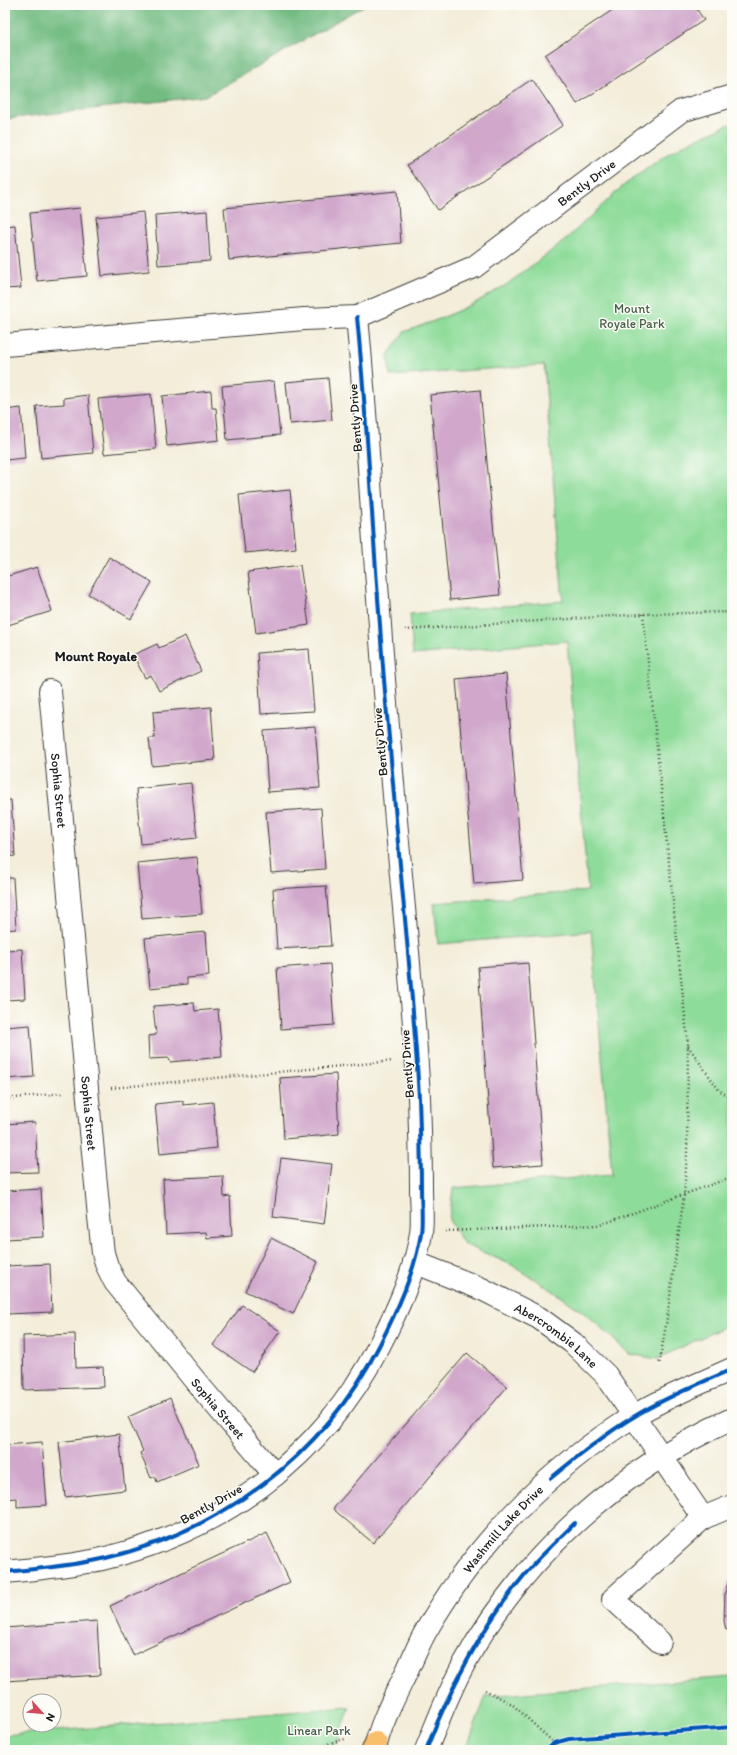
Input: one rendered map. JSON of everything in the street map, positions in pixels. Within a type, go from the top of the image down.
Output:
[{"type":"street","name":"Bently Drive","points":[[5,345],[304,319],[357,316],[474,267],[681,111],[732,96]]},
{"type":"street","name":"Bently Drive","points":[[5,1572],[98,1560],[158,1542],[212,1519],[236,1505],[275,1475],[317,1436],[349,1397],[363,1376],[396,1311],[414,1262],[421,1231],[417,1059],[380,631],[357,316]]},
{"type":"street","name":"Sophia Street","points":[[50,692],[98,1217],[103,1253],[107,1266],[115,1282],[275,1475]]},
{"type":"street","name":"Abercrombie Lane","points":[[414,1262],[482,1289],[539,1318],[573,1342],[606,1375],[660,1457],[703,1518]]},
{"type":"street","name":"Washmill Lake Drive","points":[[374,1748],[396,1693],[425,1631],[458,1580],[500,1528],[551,1478],[591,1445],[634,1416],[668,1398],[732,1369]]},
{"type":"street","points":[[426,1750],[442,1710],[464,1664],[493,1617],[526,1573],[575,1523],[616,1488],[660,1457],[704,1432],[732,1419]]},
{"type":"street","points":[[660,1642],[613,1599],[703,1518],[732,1506]]},
{"type":"path","points":[[380,631],[643,614],[732,612]]},
{"type":"path","points":[[643,614],[688,1045],[687,1154],[684,1195],[659,1365]]},
{"type":"path","points":[[688,1045],[719,1090],[732,1099]]},
{"type":"path","points":[[5,1099],[417,1059]]},
{"type":"path","points":[[421,1231],[600,1225],[732,1177]]},
{"type":"path","points":[[485,1690],[512,1704],[554,1743]]},
{"type":"path","points":[[318,1750],[330,1743],[345,1739]]},
{"type":"green space","points":[[5,5],[365,5],[206,96],[5,119]]},
{"type":"green space","name":"Mount Royale Park","points":[[732,123],[732,1323],[657,1359],[629,1354],[592,1319],[555,1292],[512,1265],[464,1244],[449,1220],[453,1188],[612,1175],[591,931],[438,944],[434,903],[588,891],[567,641],[413,655],[410,614],[563,601],[544,365],[390,376],[388,355],[404,332],[442,318],[475,303],[506,285],[563,242],[623,186],[664,156],[691,141]]},
{"type":"green space","points":[[732,1677],[732,1750],[466,1750],[486,1696]]},
{"type":"green space","name":"Linear Park","points":[[350,1707],[338,1741],[327,1750],[5,1750],[5,1735],[62,1733],[62,1730]]},
{"type":"building","points":[[620,5],[694,5],[704,20],[577,104],[545,55]]},
{"type":"building","points":[[532,79],[563,125],[438,210],[407,165]]},
{"type":"building","points":[[397,191],[401,243],[229,260],[224,208]]},
{"type":"building","points":[[80,208],[87,276],[37,281],[30,213]]},
{"type":"building","points":[[207,211],[210,261],[158,265],[155,215]]},
{"type":"building","points":[[143,212],[149,271],[102,276],[96,217]]},
{"type":"building","points":[[15,225],[21,288],[5,289],[5,226]]},
{"type":"building","points":[[328,378],[332,420],[290,424],[286,382]]},
{"type":"building","points":[[274,381],[280,435],[227,440],[222,386]]},
{"type":"building","points":[[480,390],[500,595],[450,600],[430,395]]},
{"type":"building","points":[[211,391],[212,408],[216,408],[219,440],[167,446],[162,396]]},
{"type":"building","points":[[151,394],[156,449],[104,454],[98,399]]},
{"type":"building","points":[[88,395],[93,453],[41,458],[36,406],[64,404],[64,398]]},
{"type":"building","points":[[21,408],[25,458],[5,460],[5,410]]},
{"type":"building","points":[[290,490],[296,548],[245,553],[239,495]]},
{"type":"building","points":[[109,557],[152,582],[131,619],[88,594]]},
{"type":"building","points":[[300,565],[309,625],[256,633],[248,572]]},
{"type":"building","points":[[37,567],[52,611],[5,626],[5,577]]},
{"type":"building","points":[[185,636],[201,671],[159,691],[151,675],[145,678],[133,655],[157,644],[159,648]]},
{"type":"building","points":[[309,649],[314,711],[261,714],[257,653]]},
{"type":"building","points":[[506,674],[523,880],[474,884],[456,679]]},
{"type":"building","points":[[211,707],[215,760],[152,766],[149,738],[155,738],[153,712]]},
{"type":"building","points":[[315,727],[320,788],[268,792],[264,731]]},
{"type":"building","points":[[191,783],[197,838],[141,844],[136,789]]},
{"type":"building","points":[[5,800],[11,800],[15,856],[5,857]]},
{"type":"building","points":[[321,808],[325,869],[271,873],[266,812]]},
{"type":"building","points":[[197,857],[202,914],[142,919],[137,863]]},
{"type":"building","points":[[5,878],[13,878],[16,929],[5,930]]},
{"type":"building","points":[[326,886],[331,946],[277,949],[273,889]]},
{"type":"building","points":[[206,932],[209,976],[187,978],[187,984],[150,988],[145,938]]},
{"type":"building","points":[[22,949],[25,999],[5,1000],[5,950]]},
{"type":"building","points":[[528,963],[543,1164],[493,1168],[478,967]]},
{"type":"building","points":[[330,964],[334,1025],[281,1029],[277,968]]},
{"type":"building","points":[[194,1003],[195,1011],[218,1009],[222,1057],[170,1062],[169,1058],[149,1059],[148,1036],[156,1035],[153,1006]]},
{"type":"building","points":[[30,1025],[34,1077],[5,1079],[5,1027]]},
{"type":"building","points":[[336,1074],[339,1134],[284,1139],[280,1078]]},
{"type":"building","points":[[183,1101],[183,1105],[213,1102],[217,1148],[160,1154],[155,1104]]},
{"type":"building","points":[[35,1122],[38,1172],[5,1173],[5,1124]]},
{"type":"building","points":[[281,1158],[332,1164],[324,1224],[273,1217]]},
{"type":"building","points":[[223,1176],[224,1197],[230,1196],[232,1236],[207,1238],[206,1232],[166,1234],[163,1179]]},
{"type":"building","points":[[41,1189],[44,1237],[5,1239],[5,1191]]},
{"type":"building","points":[[271,1238],[318,1262],[293,1314],[245,1291]]},
{"type":"building","points":[[50,1264],[52,1312],[7,1314],[5,1266]]},
{"type":"building","points":[[242,1305],[280,1331],[252,1372],[213,1345]]},
{"type":"building","points":[[75,1334],[76,1368],[103,1367],[104,1387],[24,1390],[23,1336]]},
{"type":"building","points":[[467,1353],[507,1387],[373,1543],[333,1509]]},
{"type":"building","points":[[170,1398],[199,1464],[157,1482],[155,1476],[151,1478],[140,1453],[143,1451],[128,1417]]},
{"type":"building","points":[[119,1434],[125,1490],[65,1497],[59,1442]]},
{"type":"building","points":[[42,1442],[47,1505],[17,1507],[17,1498],[5,1499],[5,1445]]},
{"type":"building","points":[[267,1533],[290,1582],[133,1655],[110,1606]]},
{"type":"building","points":[[732,1571],[732,1628],[726,1630],[724,1621],[725,1593]]},
{"type":"building","points":[[97,1621],[100,1675],[5,1681],[5,1628]]},
{"type":"cycle path","points":[[5,1572],[54,1567],[102,1559],[146,1546],[188,1529],[228,1508],[264,1483],[298,1455],[329,1422],[356,1386],[379,1346],[410,1277],[418,1248],[422,1222],[419,1098],[412,993],[383,674],[367,432],[357,317]]},
{"type":"cycle path","points":[[551,1478],[602,1438],[635,1416],[671,1397],[732,1369]]},
{"type":"cycle path","points":[[426,1750],[457,1680],[495,1614],[532,1566],[575,1523]]},
{"type":"cycle path","points":[[547,1750],[554,1743],[569,1739],[732,1727]]},
{"type":"cycle path","points":[[51,1750],[103,1750]]},
{"type":"district","name":"Mount Royale","points":[[96,656]]}]
